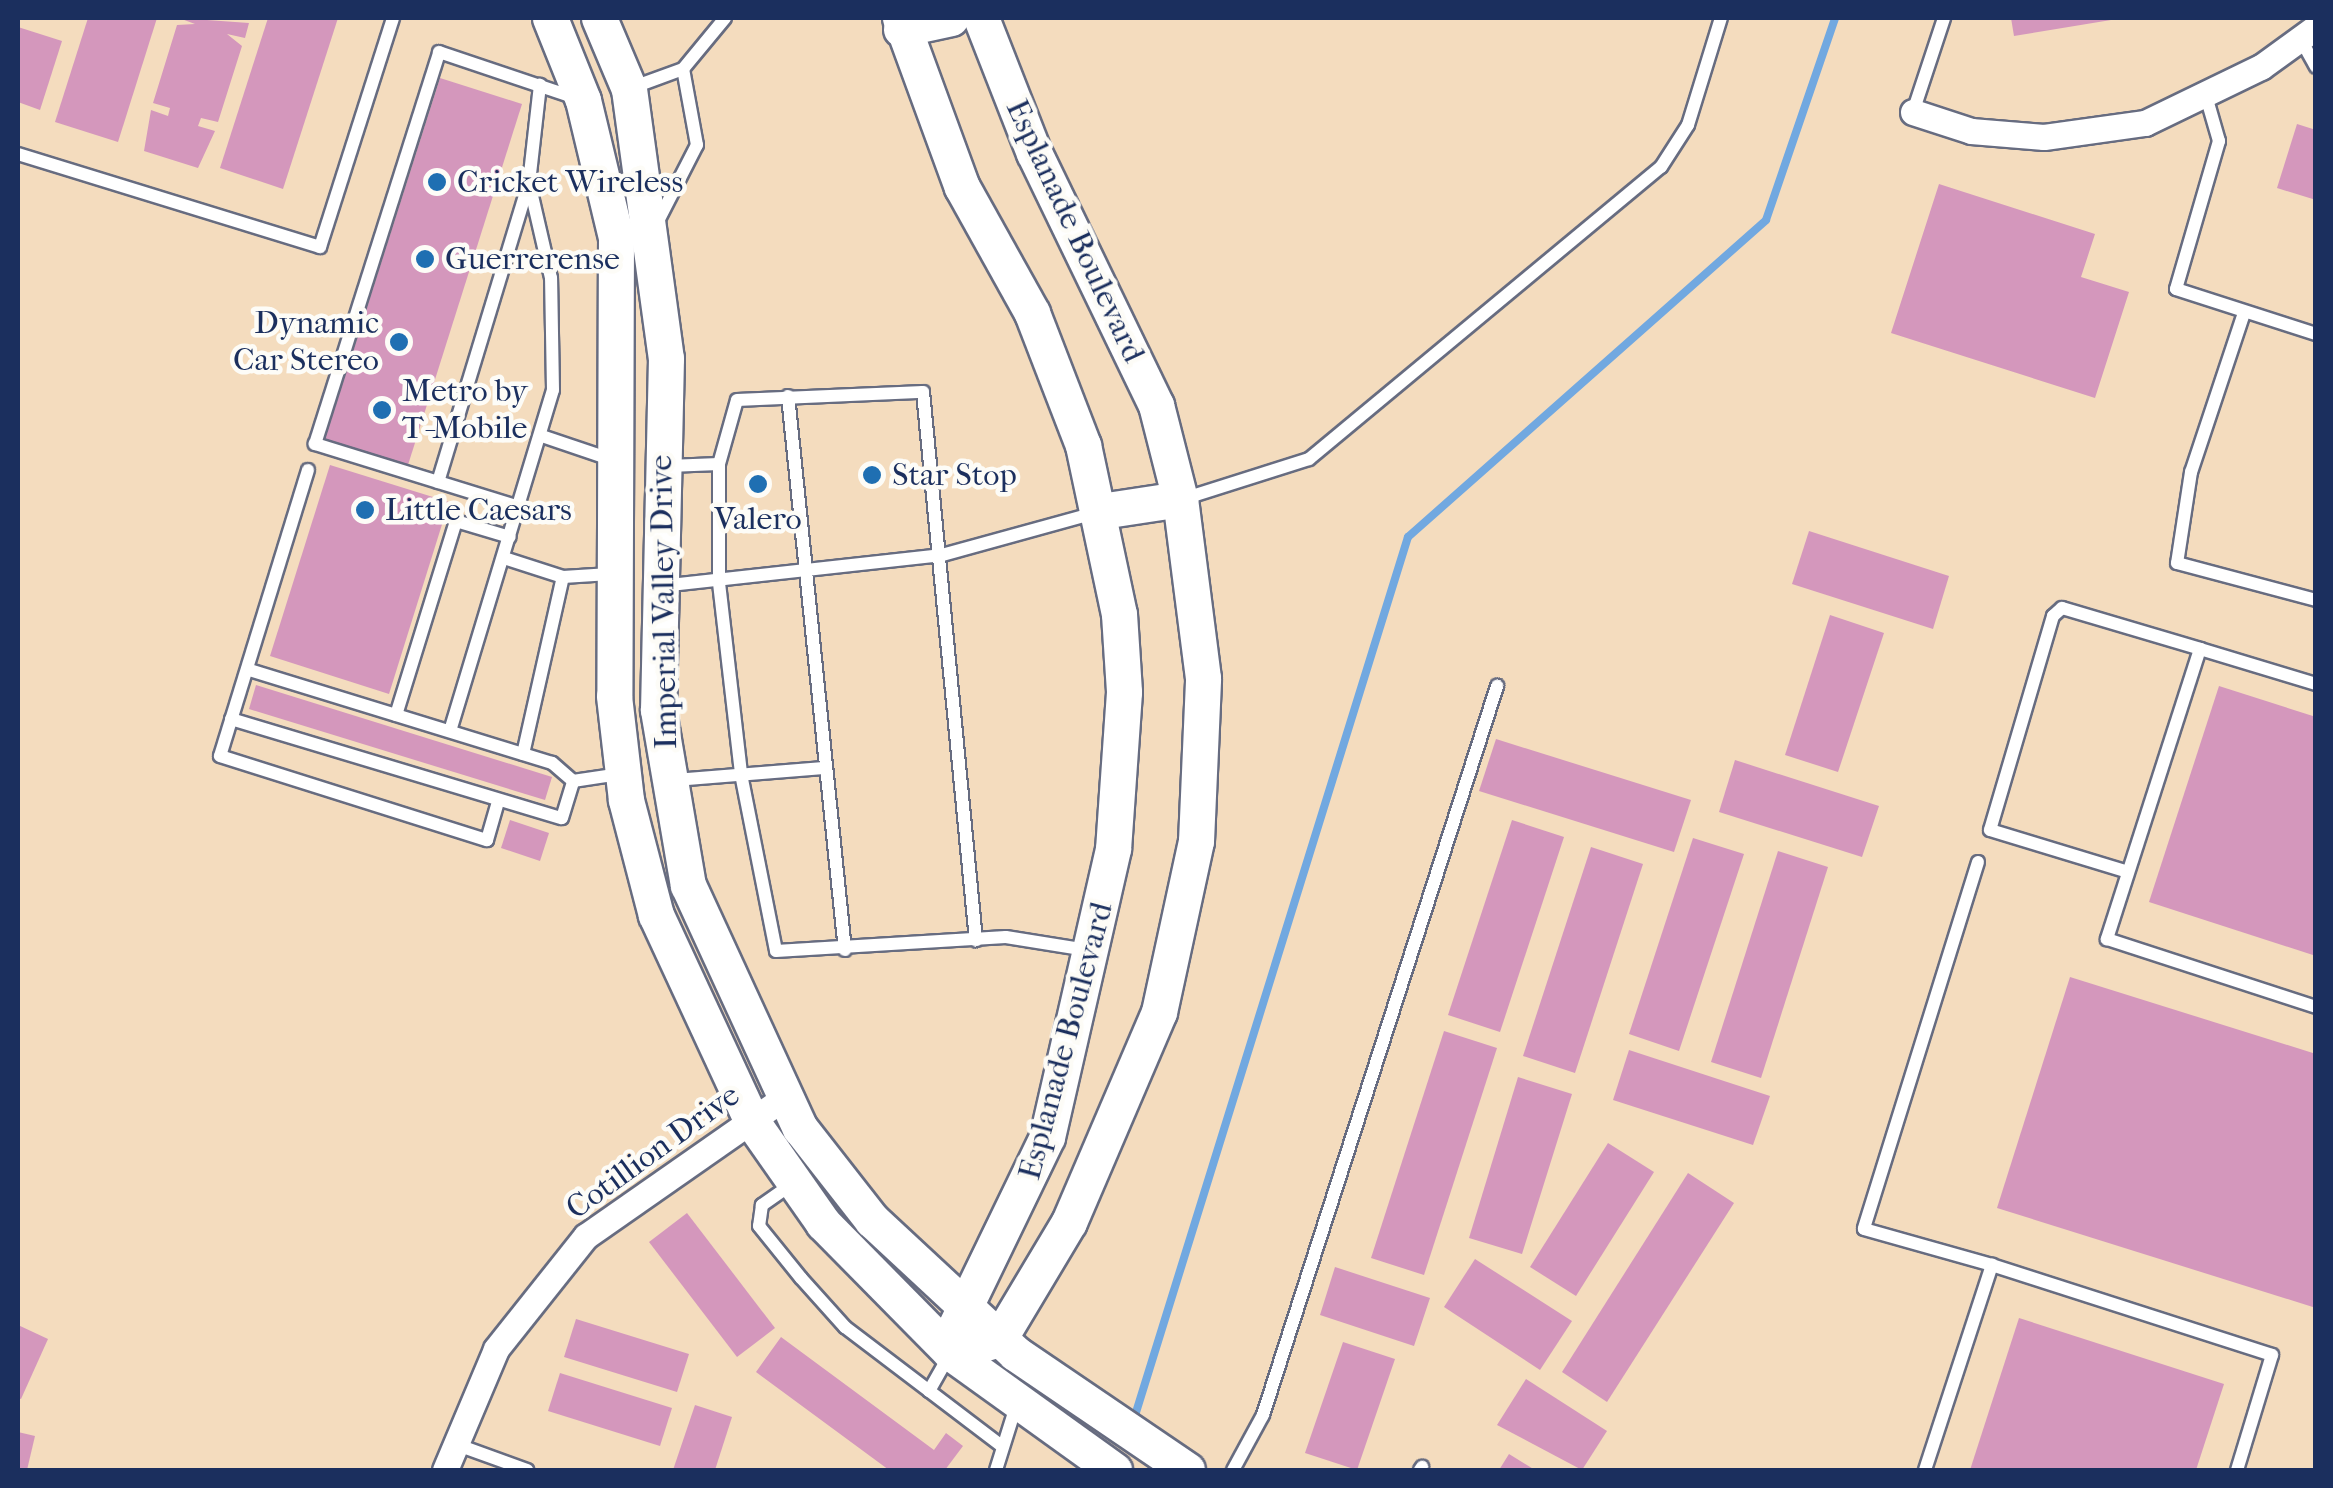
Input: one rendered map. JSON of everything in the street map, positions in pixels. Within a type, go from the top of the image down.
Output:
[{"type":"main road","name":"Imperial Valley Drive","points":[[550,18],[583,100],[616,237],[616,461],[610,574],[623,774],[656,915],[751,1120],[794,1182],[868,1273],[951,1353],[1016,1406],[1114,1470]]},
{"type":"main road","name":"Imperial Valley Drive","points":[[598,18],[630,89],[666,358],[658,586],[667,780],[694,900],[785,1097],[872,1220],[958,1306],[999,1339],[1181,1466]]},
{"type":"main road","points":[[901,24],[951,18]]},
{"type":"main road","name":"Esplanade Boulevard","points":[[981,18],[1034,154],[1156,404],[1180,499],[1202,678],[1202,773],[1182,920],[1131,1092],[1070,1222],[999,1339]]},
{"type":"main road","name":"Esplanade Boulevard","points":[[901,24],[962,188],[1032,313],[1101,511],[1124,692],[1113,849],[1092,951],[1031,1185],[958,1306],[951,1353]]},
{"type":"main road","points":[[583,100],[630,89]]},
{"type":"main road","points":[[616,461],[661,466]]},
{"type":"main road","points":[[1101,511],[1180,499]]},
{"type":"main road","points":[[656,915],[694,900]]},
{"type":"main road","points":[[951,1353],[999,1339]]},
{"type":"street","points":[[1914,112],[1972,131],[2044,137],[2145,123],[2206,96],[2308,32]]},
{"type":"street","name":"Cotillion Drive","points":[[445,1470],[453,1443],[496,1349],[586,1236],[785,1097]]},
{"type":"lane","points":[[18,154],[320,247],[392,18]]},
{"type":"lane","points":[[630,89],[683,68],[725,18]]},
{"type":"lane","points":[[1180,499],[1310,459],[1661,167],[1688,125],[1721,18]]},
{"type":"lane","points":[[1914,112],[1944,18]]},
{"type":"lane","points":[[2308,32],[2316,67]]},
{"type":"lane","points":[[520,507],[315,444],[439,52],[583,100]]},
{"type":"lane","points":[[652,231],[697,145],[683,68]]},
{"type":"lane","points":[[438,482],[528,183],[540,86]]},
{"type":"lane","points":[[2206,96],[2220,141],[2176,289],[2316,334]]},
{"type":"lane","points":[[450,731],[542,436],[555,348],[528,183]]},
{"type":"lane","points":[[2244,313],[2190,472],[2177,562],[2316,600]]},
{"type":"lane","points":[[976,940],[942,555],[923,392],[788,396],[732,404],[719,464],[719,583],[741,774],[776,951],[976,940],[1092,951]]},
{"type":"lane","points":[[788,396],[801,573],[845,950]]},
{"type":"lane","points":[[542,436],[616,461]]},
{"type":"lane","points":[[661,466],[719,464]]},
{"type":"lane","points":[[308,470],[220,756],[487,840],[498,802]]},
{"type":"lane","points":[[658,586],[719,583],[942,555],[1101,511]]},
{"type":"lane","points":[[396,715],[456,521],[510,537]]},
{"type":"lane","points":[[504,558],[562,577],[610,574]]},
{"type":"lane","points":[[523,754],[562,577]]},
{"type":"lane","points":[[2126,871],[1990,830],[2053,616],[2062,608],[2316,684]]},
{"type":"lane","points":[[2200,650],[2126,871],[2108,944],[2316,1007]]},
{"type":"lane","points":[[246,669],[523,754],[573,781],[623,774]]},
{"type":"lane","points":[[1233,1470],[1262,1414],[1497,686]]},
{"type":"lane","points":[[232,718],[498,802],[562,818],[573,781]]},
{"type":"lane","points":[[667,780],[824,768]]},
{"type":"lane","points":[[1978,862],[1864,1229],[1992,1265],[2272,1355],[2237,1470]]},
{"type":"lane","points":[[794,1182],[762,1204],[759,1226],[845,1328],[1003,1447]]},
{"type":"lane","points":[[1925,1470],[1992,1265]]},
{"type":"lane","points":[[929,1391],[951,1353]]},
{"type":"lane","points":[[996,1470],[1016,1406]]},
{"type":"lane","points":[[453,1443],[527,1470]]},
{"type":"building","points":[[88,18],[157,18],[118,142],[55,122]]},
{"type":"building","points":[[179,18],[249,23],[245,38],[227,34],[242,46],[218,122],[201,118],[198,126],[215,131],[198,168],[144,151],[151,110],[168,116],[170,108],[153,103],[177,25],[195,24]]},
{"type":"building","points":[[268,18],[338,18],[283,189],[220,168]]},
{"type":"building","points":[[2011,18],[2111,18],[2111,20],[2014,36]]},
{"type":"building","points":[[18,27],[62,41],[40,110],[18,102]]},
{"type":"building","points":[[440,78],[522,104],[408,465],[325,439]]},
{"type":"building","points":[[2297,124],[2316,130],[2316,200],[2277,188]]},
{"type":"building","points":[[1939,184],[2095,234],[2081,277],[2129,292],[2095,398],[1891,333]]},
{"type":"building","points":[[330,465],[449,502],[389,694],[270,656]]},
{"type":"building","points":[[1809,531],[1949,576],[1933,629],[1792,584]]},
{"type":"building","points":[[1830,615],[1884,633],[1838,772],[1785,755]]},
{"type":"building","points":[[256,685],[552,777],[545,800],[249,709]]},
{"type":"building","points":[[2219,686],[2316,717],[2316,956],[2149,902]]},
{"type":"building","points":[[1496,739],[1691,800],[1674,852],[1479,791]]},
{"type":"building","points":[[1735,760],[1879,806],[1862,857],[1719,812]]},
{"type":"building","points":[[510,820],[549,833],[540,861],[501,848]]},
{"type":"building","points":[[1512,820],[1564,837],[1500,1032],[1448,1015]]},
{"type":"building","points":[[1693,838],[1744,854],[1679,1051],[1629,1034]]},
{"type":"building","points":[[1591,847],[1643,864],[1575,1073],[1523,1056]]},
{"type":"building","points":[[1778,851],[1828,867],[1761,1078],[1711,1062]]},
{"type":"building","points":[[2070,977],[2316,1054],[2316,1308],[1997,1208]]},
{"type":"building","points":[[1444,1031],[1497,1048],[1424,1275],[1371,1258]]},
{"type":"building","points":[[1629,1050],[1770,1096],[1753,1145],[1613,1100]]},
{"type":"building","points":[[1518,1077],[1572,1094],[1522,1254],[1469,1238]]},
{"type":"building","points":[[1608,1143],[1654,1172],[1576,1296],[1530,1267]]},
{"type":"building","points":[[1688,1173],[1734,1203],[1607,1402],[1562,1372]]},
{"type":"building","points":[[687,1213],[775,1328],[737,1357],[649,1242]]},
{"type":"building","points":[[1475,1259],[1572,1321],[1540,1370],[1444,1307]]},
{"type":"building","points":[[1335,1267],[1430,1298],[1414,1346],[1320,1315]]},
{"type":"building","points":[[2019,1318],[2224,1384],[2196,1470],[1970,1470]]},
{"type":"building","points":[[576,1319],[689,1354],[677,1392],[564,1357]]},
{"type":"building","points":[[18,1325],[48,1339],[21,1399],[18,1398]]},
{"type":"building","points":[[781,1337],[934,1450],[946,1433],[963,1446],[945,1470],[889,1470],[756,1372]]},
{"type":"building","points":[[1343,1342],[1395,1359],[1357,1470],[1305,1453]]},
{"type":"building","points":[[560,1373],[672,1408],[660,1446],[548,1411]]},
{"type":"building","points":[[1526,1379],[1607,1431],[1582,1470],[1497,1425]]},
{"type":"building","points":[[695,1405],[732,1417],[715,1470],[673,1470]]},
{"type":"building","points":[[18,1432],[35,1436],[27,1470],[18,1470]]},
{"type":"building","points":[[1509,1454],[1535,1470],[1499,1470]]},
{"type":"waterway","points":[[1133,1422],[1408,537],[1766,220],[1835,18]]},
{"type":"place","name":"Cricket Wireless","points":[[437,182]]},
{"type":"place","name":"Guerrerense","points":[[425,259]]},
{"type":"place","name":"Dynamic Car Stereo","points":[[399,342]]},
{"type":"place","name":"Metro by T-Mobile","points":[[382,410]]},
{"type":"place","name":"Star Stop","points":[[872,475]]},
{"type":"place","name":"Valero","points":[[758,484]]},
{"type":"place","name":"Little Caesars","points":[[365,510]]}]
